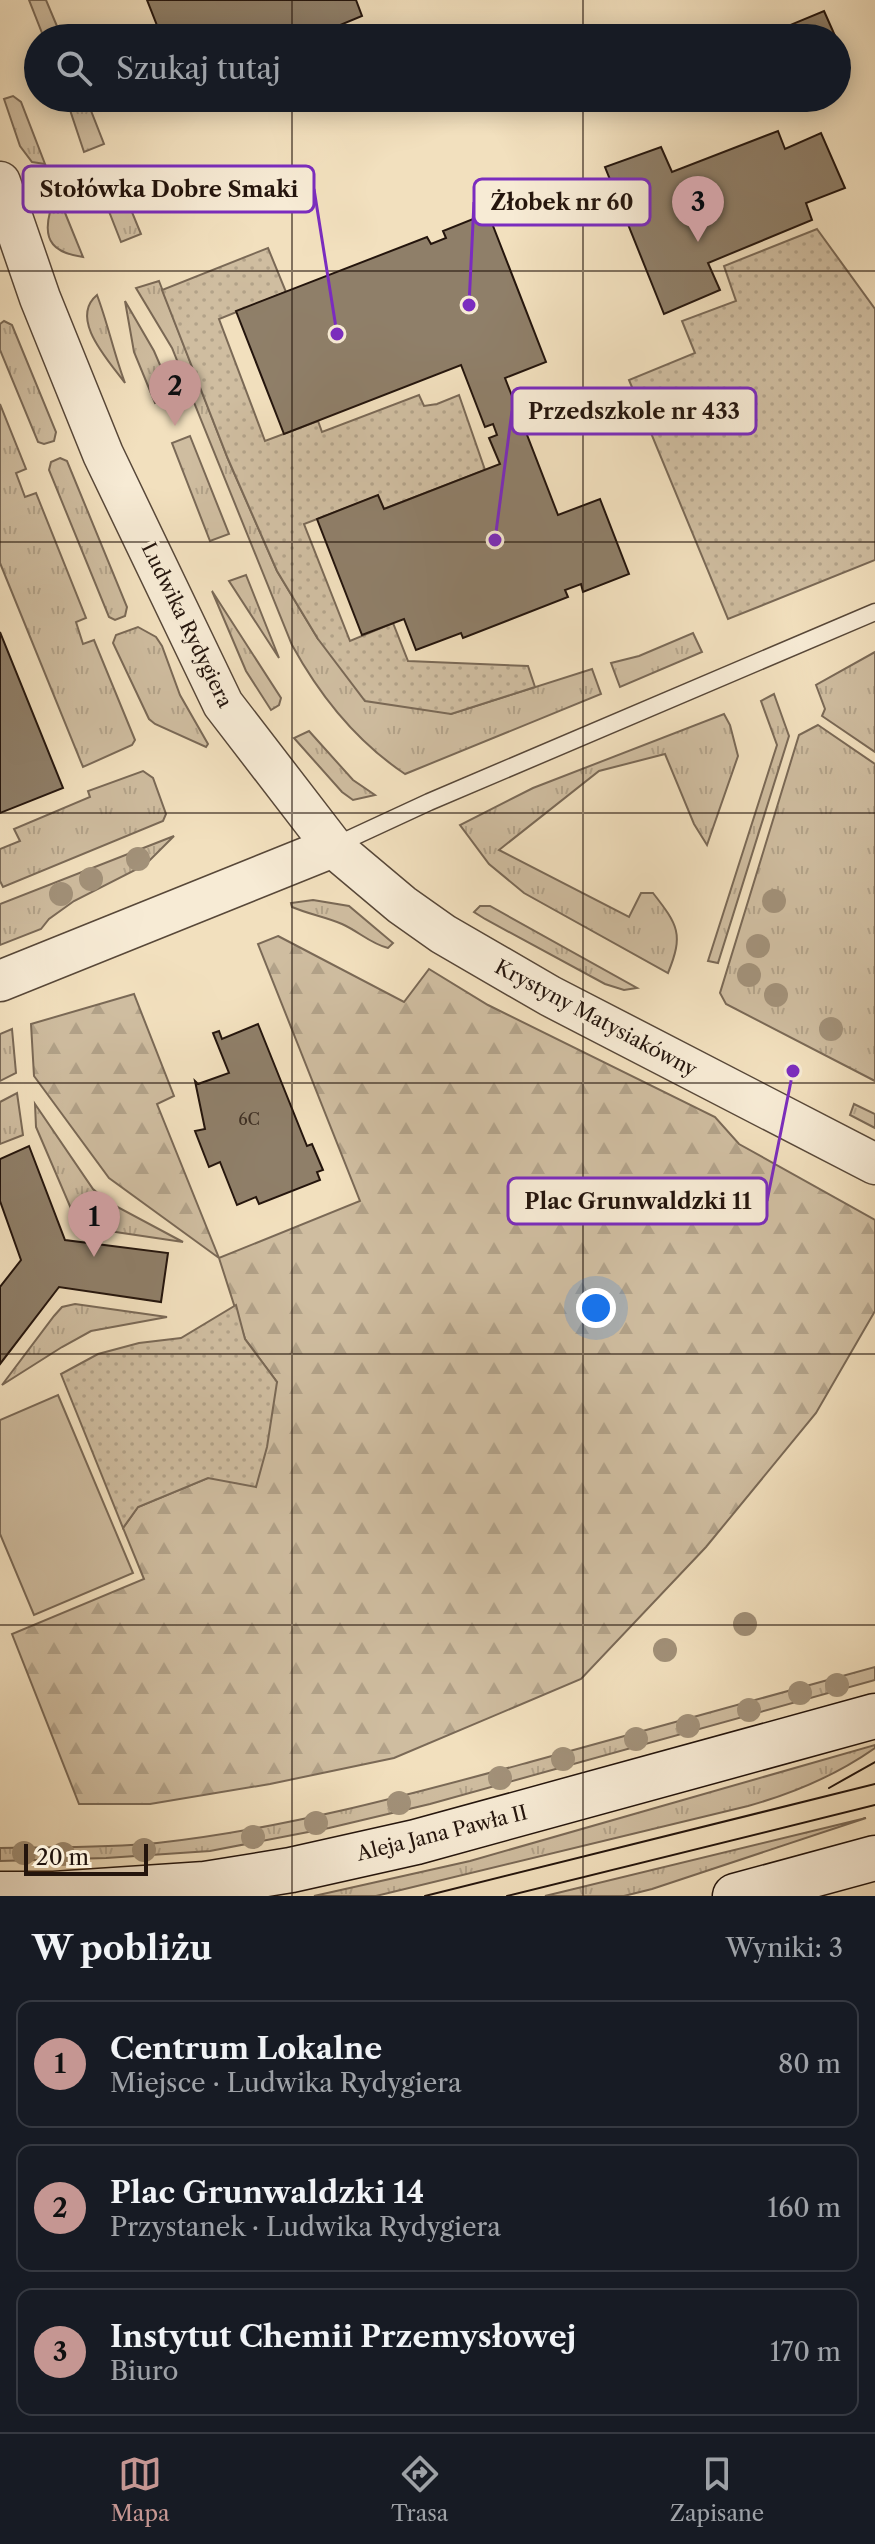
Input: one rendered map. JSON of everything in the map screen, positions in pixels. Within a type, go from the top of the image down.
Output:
[{"type":"main road","name":"Aleja Jana Pawła II","points":[[0,1894],[54,1894],[205,1884],[291,1870],[416,1842],[875,1716]]},
{"type":"main road","points":[[735,1896],[875,1858]]},
{"type":"street","name":"Ludwika Rydygiera","points":[[0,182],[40,298],[103,454],[223,704],[333,847]]},
{"type":"street","points":[[0,981],[333,847]]},
{"type":"street","name":"Krystyny Matysiakówny","points":[[333,847],[394,899],[443,934],[550,996],[875,1164]]},
{"type":"lane","points":[[333,847],[429,802],[875,612]]},
{"type":"green space","points":[[29,0],[46,0],[56,24],[38,24]]},
{"type":"green space","points":[[13,96],[21,102],[45,164],[32,162],[20,146],[4,99]]},
{"type":"green space","points":[[71,112],[91,112],[104,144],[84,152]]},
{"type":"green space","points":[[120,183],[141,234],[121,242],[101,191]]},
{"type":"green space","points":[[61,203],[83,257],[58,249],[50,238],[50,212]]},
{"type":"green space","points":[[817,229],[875,309],[875,560],[728,619],[629,380],[695,353],[682,321],[736,301],[724,266]]},
{"type":"green space","points":[[268,248],[286,292],[219,319],[265,441],[318,421],[322,432],[419,395],[424,406],[459,395],[485,470],[384,509],[377,496],[304,524],[350,641],[393,623],[408,661],[528,666],[535,687],[451,714],[365,701],[318,639],[277,571],[228,459],[162,290]]},
{"type":"green space","points":[[159,281],[228,459],[277,571],[318,639],[451,714],[592,669],[601,694],[405,774],[371,748],[327,700],[292,645],[172,348],[136,288]]},
{"type":"green space","points":[[97,295],[125,383],[89,328],[89,305]]},
{"type":"green space","points":[[125,301],[154,351],[173,395],[155,403],[134,352]]},
{"type":"green space","points":[[4,321],[12,325],[56,432],[54,441],[38,442],[0,350],[0,324]]},
{"type":"green space","points":[[0,404],[26,469],[16,473],[25,497],[36,493],[86,618],[76,622],[83,644],[94,640],[135,740],[132,745],[83,767],[0,563]]},
{"type":"green space","points":[[190,436],[229,534],[210,541],[172,443]]},
{"type":"green space","points":[[60,458],[67,461],[127,607],[125,616],[115,620],[109,617],[49,470],[51,462]]},
{"type":"green space","points":[[246,575],[279,658],[229,581]]},
{"type":"green space","points":[[212,591],[281,698],[279,705],[271,710],[246,671]]},
{"type":"green space","points":[[138,627],[156,637],[162,646],[180,695],[208,744],[206,747],[149,719],[113,643],[116,635]]},
{"type":"green space","points":[[693,633],[702,652],[620,687],[611,663],[639,656]]},
{"type":"green space","points":[[875,652],[875,752],[822,716],[825,709],[816,685]]},
{"type":"green space","points":[[774,694],[789,736],[718,963],[708,961],[777,745],[761,701]]},
{"type":"green space","points":[[724,714],[738,756],[707,845],[694,824],[665,754],[599,771],[499,850],[629,917],[641,893],[653,893],[676,930],[676,949],[668,973],[524,893],[489,864],[460,825],[533,788]]},
{"type":"green space","points":[[818,725],[875,764],[875,1081],[726,1004],[720,993],[799,735]]},
{"type":"green space","points":[[309,731],[353,780],[375,795],[353,800],[342,792],[294,738]]},
{"type":"green space","points":[[143,771],[153,778],[166,814],[163,821],[3,887],[0,881],[0,849],[20,841],[14,829],[90,797],[88,791]]},
{"type":"green space","points":[[174,836],[145,865],[74,901],[49,919],[41,929],[0,945],[0,904]]},
{"type":"green space","points":[[313,900],[349,906],[393,943],[388,948],[382,946],[342,924],[292,907],[291,903]]},
{"type":"green space","points":[[480,906],[490,906],[637,988],[624,990],[605,984],[474,912]]},
{"type":"green space","points":[[278,936],[404,1002],[429,969],[488,1005],[715,1117],[739,1144],[875,1220],[875,1311],[816,1413],[706,1547],[581,1679],[394,1758],[270,1784],[150,1804],[79,1804],[12,1634],[144,1579],[123,1528],[138,1507],[208,1478],[277,1382],[245,1339],[219,1258],[360,1201],[258,944]]},
{"type":"green space","points":[[134,994],[174,1096],[157,1104],[219,1258],[109,1178],[34,1076],[31,1024]]},
{"type":"green space","points":[[12,1029],[16,1073],[0,1081],[0,1034]]},
{"type":"green space","points":[[17,1093],[23,1135],[0,1144],[0,1102]]},
{"type":"green space","points":[[35,1104],[93,1189],[108,1202],[183,1242],[102,1230],[76,1215],[36,1127]]},
{"type":"green space","points":[[854,1104],[875,1114],[875,1128],[850,1115]]},
{"type":"green space","points":[[75,1304],[167,1317],[91,1331],[2,1385],[62,1307]]},
{"type":"green space","points":[[236,1305],[245,1339],[277,1382],[267,1447],[256,1487],[208,1478],[138,1507],[123,1528],[61,1374],[98,1354],[139,1343],[181,1338]]},
{"type":"green space","points":[[58,1395],[133,1573],[34,1615],[0,1534],[0,1420]]},
{"type":"green space","points":[[875,1667],[875,1680],[430,1804],[329,1828],[210,1851],[0,1861],[0,1848],[157,1843],[252,1829],[345,1810]]},
{"type":"green space","points":[[875,1745],[860,1758],[830,1775],[748,1806],[376,1896],[314,1896],[470,1861]]},
{"type":"green space","points":[[866,1818],[624,1896],[545,1896]]},
{"type":"building","points":[[147,0],[356,0],[362,16],[343,24],[156,24]]},
{"type":"building","points":[[824,11],[830,24],[793,24]]},
{"type":"building","points":[[778,131],[785,149],[821,133],[845,188],[806,203],[812,220],[708,263],[720,290],[664,314],[605,167],[661,147],[672,172]]},
{"type":"building","points":[[488,213],[546,362],[505,378],[558,515],[600,499],[629,574],[583,592],[581,584],[565,590],[568,597],[463,638],[461,633],[416,650],[404,619],[362,635],[317,519],[378,495],[384,509],[500,464],[489,438],[497,435],[493,424],[485,427],[461,365],[284,434],[236,311],[427,237],[431,244],[446,238],[443,231]]},
{"type":"building","points":[[0,632],[63,788],[0,813]]},
{"type":"building","points":[[258,1024],[307,1146],[312,1144],[323,1170],[317,1172],[320,1180],[259,1204],[256,1197],[237,1205],[220,1162],[209,1167],[195,1131],[205,1129],[195,1081],[198,1084],[229,1073],[213,1033],[219,1031],[222,1039]]},
{"type":"building","points":[[29,1146],[65,1240],[168,1253],[161,1302],[59,1287],[0,1364],[0,1287],[21,1260],[0,1201],[0,1159]]},
{"type":"tram line","points":[[829,1788],[875,1762]]},
{"type":"tram line","points":[[425,1896],[875,1784]]},
{"type":"tram line","points":[[507,1896],[875,1805]]},
{"type":"place","name":"Instytut Chemii Przemysłowej","points":[[698,242]]},
{"type":"place","name":"Żłobek nr 60","points":[[469,305]]},
{"type":"place","name":"Stołówka Dobre Smaki","points":[[337,334]]},
{"type":"place","name":"Plac Grunwaldzki 14","points":[[175,426]]},
{"type":"place","name":"Przedszkole nr 433","points":[[495,540]]},
{"type":"place","name":"Plac Grunwaldzki 11","points":[[793,1071]]},
{"type":"place","name":"Centrum Lokalne","points":[[94,1257]]}]
